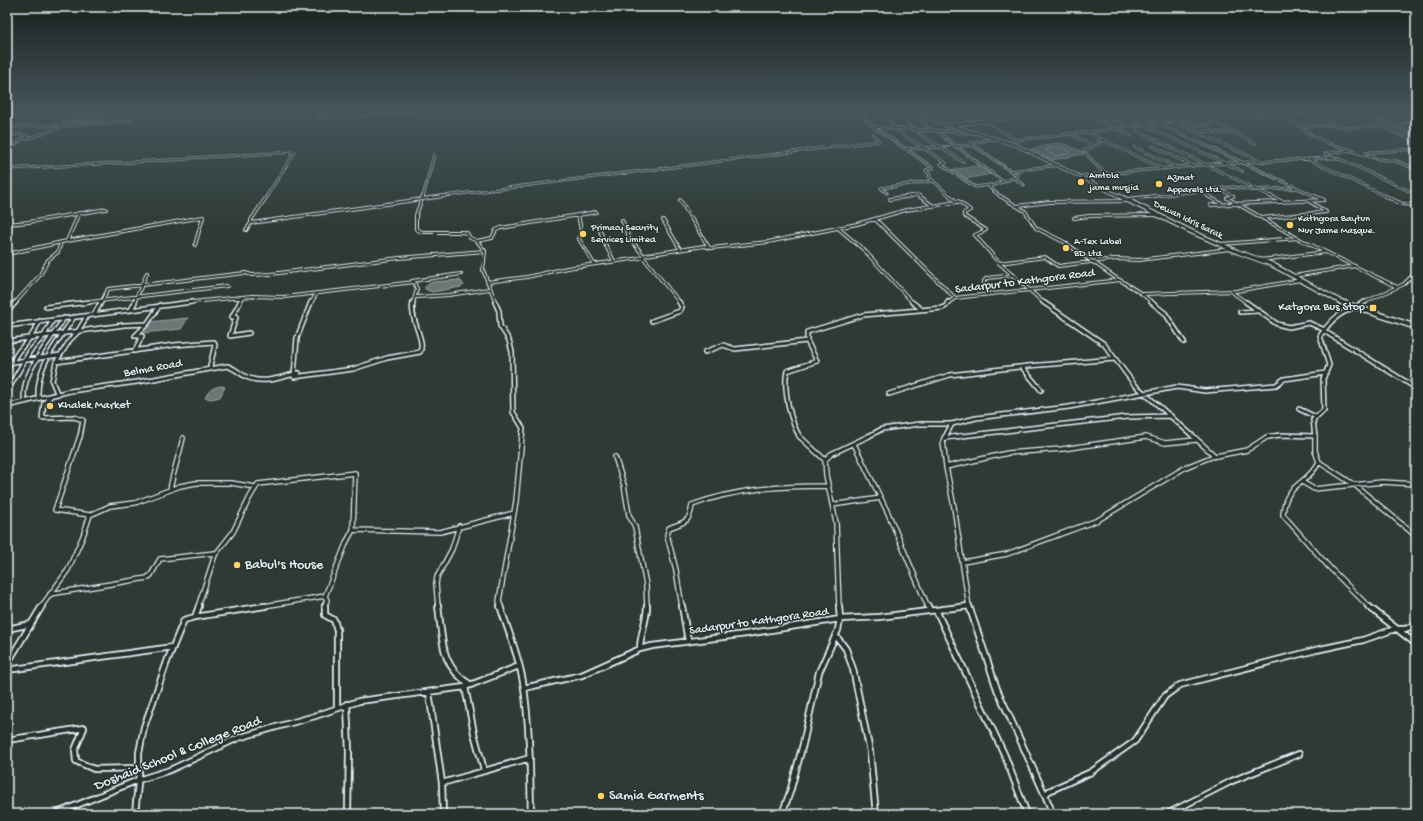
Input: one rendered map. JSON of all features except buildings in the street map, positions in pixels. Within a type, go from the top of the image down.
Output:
[{"type":"main road","name":"Dewan Idris Sarak","points":[[1027,150],[1230,249],[1271,264],[1355,308],[1393,318],[1416,327]]},
{"type":"street","points":[[251,223],[422,199],[806,150]]},
{"type":"street","points":[[908,150],[933,168],[926,170],[930,175],[929,177],[933,181],[970,210],[964,213],[964,216],[986,230],[975,235],[999,263],[1059,314],[1090,333],[1104,344],[1126,375],[1215,456]]},
{"type":"street","points":[[927,150],[946,163],[941,164],[963,180],[977,187],[989,186],[1018,176],[981,150]]},
{"type":"street","points":[[945,150],[963,162]]},
{"type":"street","points":[[961,150],[1002,181]]},
{"type":"street","points":[[1085,150],[1084,151],[1100,169],[1108,174]]},
{"type":"street","points":[[1124,150],[1163,170]]},
{"type":"street","points":[[1143,150],[1178,168]]},
{"type":"street","points":[[1162,150],[1193,166]]},
{"type":"street","points":[[1179,150],[1284,202]]},
{"type":"street","points":[[1198,150],[1242,171]]},
{"type":"street","points":[[1211,205],[1324,200],[1215,150]]},
{"type":"street","points":[[1236,150],[1261,161]]},
{"type":"street","points":[[1348,150],[1325,154],[1342,160],[1416,194]]},
{"type":"street","points":[[1351,150],[1378,160],[1396,161],[1416,169]]},
{"type":"street","points":[[1359,153],[1397,150]]},
{"type":"street","points":[[7,169],[295,152],[250,220],[251,223],[246,230]]},
{"type":"street","points":[[434,155],[422,199],[417,209],[414,225],[416,229],[422,232],[467,233],[470,238],[477,241],[484,251],[483,270],[499,311],[500,326],[508,340],[512,352],[513,412],[523,428],[514,513],[499,601],[519,666],[524,688],[530,758],[532,814]]},
{"type":"street","points":[[1082,176],[1163,170],[1209,164],[1330,157]]},
{"type":"street","points":[[1308,159],[1402,204],[1416,205]]},
{"type":"street","points":[[1011,171],[1059,165]]},
{"type":"street","points":[[1014,178],[1024,185]]},
{"type":"street","points":[[887,193],[881,188],[933,181]]},
{"type":"street","points":[[989,186],[1004,199],[1025,211],[1036,228],[1064,242],[1142,294],[1165,313],[1184,342]]},
{"type":"street","points":[[1017,206],[1049,202],[1129,200],[1218,188],[1236,187],[1248,190],[1261,190],[1298,188]]},
{"type":"street","points":[[1218,188],[1233,196],[1227,198],[1298,238],[1397,287]]},
{"type":"street","points":[[1200,191],[1222,204]]},
{"type":"street","points":[[890,199],[918,195],[932,206]]},
{"type":"street","points":[[680,200],[708,246]]},
{"type":"street","points":[[487,282],[527,277],[567,268],[680,249],[708,246],[716,248],[747,245],[838,228],[906,210],[958,201]]},
{"type":"street","points":[[1262,218],[1326,212],[1309,201]]},
{"type":"street","points":[[7,224],[35,221],[106,209]]},
{"type":"street","points":[[477,241],[493,238],[496,235],[496,230],[501,228],[596,212]]},
{"type":"street","points":[[68,241],[79,213]]},
{"type":"street","points":[[578,215],[581,230],[579,238],[594,264]]},
{"type":"street","points":[[1074,218],[1089,216],[1159,215]]},
{"type":"street","points":[[7,254],[61,242],[203,217],[195,245]]},
{"type":"street","points":[[875,219],[918,259],[955,298]]},
{"type":"street","points":[[622,220],[629,237],[656,275],[678,299],[682,307],[680,311],[652,321]]},
{"type":"street","points":[[663,220],[680,249]]},
{"type":"street","points":[[598,225],[605,244],[614,261]]},
{"type":"street","points":[[838,228],[864,250],[913,303],[921,309]]},
{"type":"street","points":[[1220,244],[1298,238]]},
{"type":"street","points":[[7,312],[40,275],[48,260],[58,252],[61,242]]},
{"type":"street","points":[[999,263],[1045,257],[1057,266],[1093,261],[1121,259],[1139,260],[1230,249]]},
{"type":"street","points":[[94,314],[108,289],[245,273],[252,275],[271,274],[399,258],[484,251]]},
{"type":"street","points":[[1260,260],[1326,252]]},
{"type":"street","points":[[1294,276],[1356,266]]},
{"type":"street","points":[[1416,272],[1407,282],[1375,296],[1355,308],[1339,314],[1329,323],[1320,336],[1329,365],[1322,384],[1325,406],[1324,410],[1313,420],[1315,436],[1314,450],[1318,462],[1316,469],[1291,490],[1282,503],[1283,514],[1332,571],[1353,593],[1395,629],[1416,644]]},
{"type":"street","points":[[131,310],[147,273]]},
{"type":"street","points":[[7,326],[160,305],[262,295],[284,297],[353,290],[461,274]]},
{"type":"street","points":[[992,293],[984,286],[984,281],[987,278],[1014,275]]},
{"type":"street","name":"Sadarpur to Kathgora Road","points":[[807,341],[807,332],[863,315],[946,306],[948,302],[955,298],[1120,280]]},
{"type":"street","points":[[1142,294],[1232,292],[1301,280]]},
{"type":"street","points":[[299,373],[294,377],[353,369],[386,358],[420,352],[422,348],[420,336],[413,320],[412,303],[416,297],[415,284],[412,282]]},
{"type":"street","points":[[46,307],[227,286]]},
{"type":"street","points":[[416,297],[449,295],[489,288]]},
{"type":"street","points":[[1232,292],[1277,324],[1289,327],[1310,323],[1325,330],[1416,388]]},
{"type":"street","points":[[299,373],[294,376],[295,352],[307,311],[316,293]]},
{"type":"street","points":[[242,297],[232,317],[236,317],[230,336],[249,333]]},
{"type":"street","points":[[135,351],[142,336],[135,336],[147,324],[160,305]]},
{"type":"street","points":[[1240,312],[1257,311]]},
{"type":"street","points":[[57,393],[52,381],[56,362],[77,333],[87,316]]},
{"type":"street","points":[[41,398],[38,396],[37,388],[47,357],[57,341],[64,334],[66,328],[74,317]]},
{"type":"street","points":[[25,402],[23,394],[36,359],[54,335],[64,318]]},
{"type":"street","points":[[8,390],[30,351],[43,337],[53,320]]},
{"type":"street","points":[[7,370],[18,352],[30,338],[40,321]]},
{"type":"street","points":[[7,341],[77,333],[124,325],[147,324]]},
{"type":"street","points":[[705,352],[723,345],[735,348],[807,341],[817,361],[787,371],[785,375],[786,391],[797,434],[825,460],[831,454],[882,429],[920,424],[952,424],[976,418],[1069,407],[1181,387],[1205,391],[1276,384],[1284,379],[1326,373]]},
{"type":"street","points":[[56,362],[214,342],[215,345],[210,366],[211,368]]},
{"type":"street","points":[[7,363],[60,355]]},
{"type":"street","points":[[889,394],[950,375],[1115,359]]},
{"type":"street","name":"Belma Road","points":[[7,406],[57,393],[90,387],[137,382],[227,366],[235,367],[247,378],[260,380],[299,373]]},
{"type":"street","points":[[1022,367],[1041,390]]},
{"type":"street","points":[[52,395],[44,403],[42,418],[74,417],[83,420],[78,445],[55,510],[90,515],[110,506],[135,503],[170,490],[196,483],[236,483],[255,487]]},
{"type":"street","points":[[1299,409],[1316,417]]},
{"type":"street","points":[[944,438],[1126,417],[1171,416]]},
{"type":"street","points":[[952,424],[943,441],[969,606],[997,689],[1046,795],[1051,814]]},
{"type":"street","points":[[963,562],[1007,554],[1098,520],[1186,467],[1215,456],[1247,450],[1267,437],[1280,435],[1315,436]]},
{"type":"street","points":[[946,467],[1008,453],[1062,449],[1146,437],[1165,443],[1196,440]]},
{"type":"street","points":[[170,490],[174,468],[179,456],[183,438]]},
{"type":"street","points":[[854,444],[881,498],[930,611]]},
{"type":"street","points":[[614,457],[624,485],[629,515],[635,528],[646,584],[646,623],[640,642],[640,648]]},
{"type":"street","name":"Sadarpur to Kathgora Road","points":[[524,688],[582,675],[640,648],[746,634],[840,619],[836,523],[828,486],[825,460]]},
{"type":"street","points":[[1318,462],[1356,486],[1416,536]]},
{"type":"street","points":[[195,617],[216,553],[219,547],[230,538],[255,487],[258,484],[355,473],[353,530],[347,541],[325,596],[327,600],[324,608],[325,614],[334,620],[337,630],[337,707]]},
{"type":"street","points":[[1302,482],[1314,489],[1356,486],[1382,482],[1416,484]]},
{"type":"street","points":[[688,641],[678,578],[667,535],[669,528],[687,521],[691,516],[692,505],[704,500],[772,487],[828,486]]},
{"type":"street","points":[[832,504],[881,498]]},
{"type":"street","points":[[353,530],[440,532],[514,513]]},
{"type":"street","points":[[7,664],[50,594],[68,570],[83,536],[90,515]]},
{"type":"street","points":[[459,526],[452,549],[437,577],[436,584],[443,650],[450,669],[468,686],[474,733],[484,770]]},
{"type":"street","points":[[50,594],[147,578],[151,575],[160,559],[216,553]]},
{"type":"street","points":[[135,814],[139,753],[144,727],[184,620],[325,596]]},
{"type":"street","points":[[782,814],[790,792],[803,744],[819,672],[836,636],[840,619],[879,617],[969,606]]},
{"type":"street","points":[[936,610],[1005,756],[1027,814]]},
{"type":"street","points":[[7,629],[31,624]]},
{"type":"street","points":[[1046,795],[1049,791],[1091,772],[1135,741],[1156,708],[1166,696],[1180,685],[1316,650],[1363,640],[1395,629],[1405,629],[1416,625]]},
{"type":"street","points":[[836,636],[846,649],[853,669],[870,752],[876,814]]},
{"type":"street","points":[[7,670],[173,647]]},
{"type":"street","name":"Doshaid School & College Road","points":[[55,814],[138,780],[170,770],[238,738],[315,716],[347,704],[468,686],[519,666]]},
{"type":"street","points":[[429,692],[442,783],[443,814]]},
{"type":"street","points":[[347,704],[349,752],[348,812]]},
{"type":"street","points":[[7,740],[84,728],[75,750],[76,761],[86,768],[105,770],[134,766],[139,768]]},
{"type":"street","points":[[1167,814],[1197,797],[1264,767],[1299,754]]},
{"type":"street","points":[[442,783],[530,758]]},
{"type":"water","points":[[1034,150],[1079,150],[1084,154],[1053,160]]},
{"type":"water","points":[[978,166],[982,167],[991,174],[965,179],[949,170]]},
{"type":"water","points":[[460,280],[464,285],[461,287],[432,292],[425,289],[425,287],[432,282]]},
{"type":"water","points":[[188,318],[181,329],[142,333],[149,322]]},
{"type":"water","points":[[222,386],[225,387],[220,397],[212,399],[205,398],[212,389]]},
{"type":"place","name":"Amtola jame musjid","points":[[1081,182]]},
{"type":"place","name":"Azmat Apparels Ltd.","points":[[1159,184]]},
{"type":"place","name":"Kathgora Baytun Nur Jame Masque.","points":[[1290,225]]},
{"type":"place","name":"Primacy Security Services Limited","points":[[583,234]]},
{"type":"place","name":"A-Tex Label BD Ltd","points":[[1066,248]]},
{"type":"place","name":"Katgora Bus Stop","points":[[1373,308]]},
{"type":"place","name":"Khalek Market","points":[[50,406]]},
{"type":"place","name":"Babul's House","points":[[237,565]]},
{"type":"place","name":"Samia Garments","points":[[601,796]]}]
